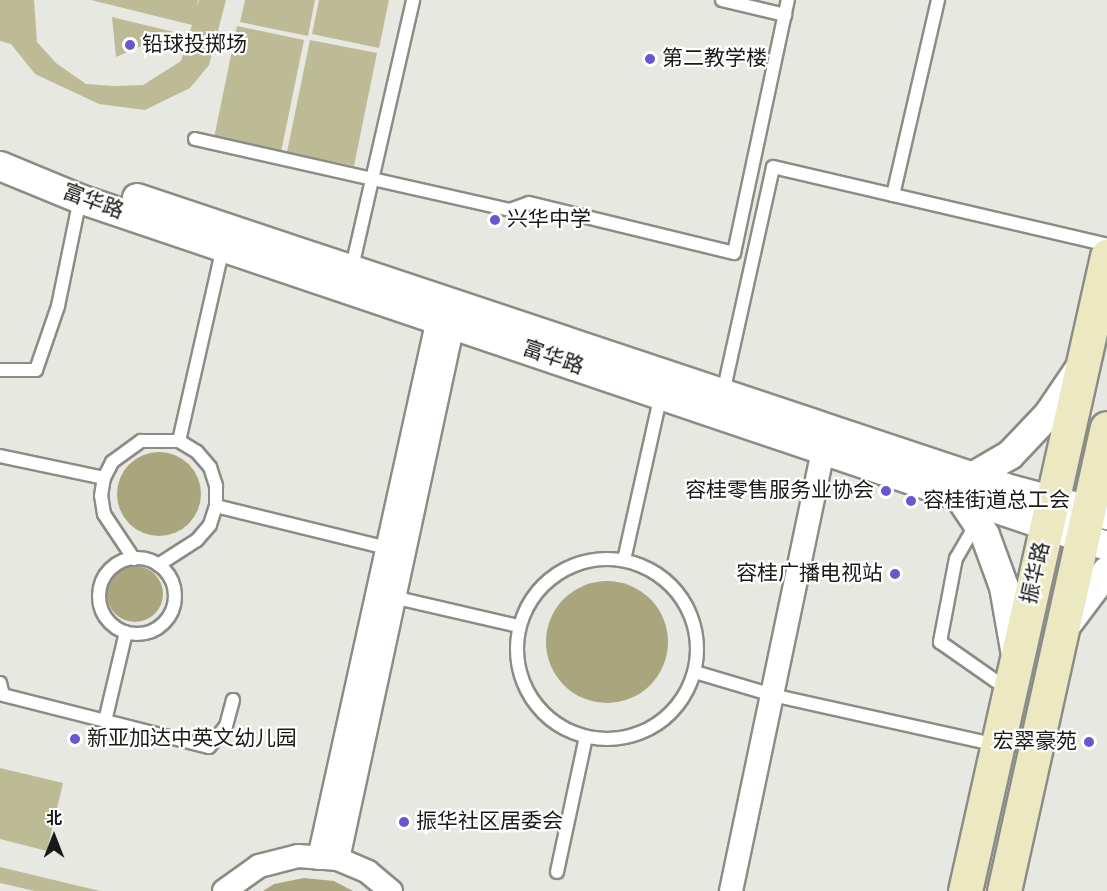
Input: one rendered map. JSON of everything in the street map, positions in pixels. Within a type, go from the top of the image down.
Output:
[{"type":"main road","name":"振华路","points":[[965,891],[1107,256]]},
{"type":"main road","name":"振华路","points":[[1004,891],[1062,631],[1096,528],[1107,428]]},
{"type":"street","name":"富华路","points":[[0,154],[352,267],[723,393],[966,486],[1096,528]]},
{"type":"street","name":"富华路","points":[[0,166],[80,199],[824,450],[966,486]]},
{"type":"street","points":[[329,859],[387,548],[445,321]]},
{"type":"street","points":[[329,859],[396,598],[445,321]]},
{"type":"street","points":[[1017,659],[1004,586],[977,523],[966,486],[1010,455],[1048,415],[1083,364]]},
{"type":"street","points":[[731,891],[824,450]]},
{"type":"street","points":[[1062,631],[1107,571]]},
{"type":"street","points":[[224,891],[259,866],[298,856],[329,859],[368,872],[391,891]]},
{"type":"lane","points":[[352,267],[413,0]]},
{"type":"lane","points":[[722,0],[785,15]]},
{"type":"lane","points":[[195,139],[372,181],[510,210],[529,203],[734,253],[788,0]]},
{"type":"lane","points":[[893,195],[938,0]]},
{"type":"lane","points":[[723,393],[773,167],[1107,245]]},
{"type":"lane","points":[[0,370],[36,370],[58,306],[80,199]]},
{"type":"lane","points":[[179,441],[223,248]]},
{"type":"lane","points":[[624,560],[661,394]]},
{"type":"lane","points":[[134,558],[112,568],[99,589],[102,613],[110,623],[126,632],[144,633],[156,629],[172,610],[173,585],[158,565],[134,558],[104,514],[101,496],[104,478],[125,449],[141,441],[179,441],[196,452],[210,467],[216,486],[216,506],[210,525],[197,540],[158,565]]},
{"type":"lane","points":[[0,456],[104,478]]},
{"type":"lane","points":[[216,506],[387,548]]},
{"type":"lane","points":[[977,523],[956,558],[940,642],[1010,691]]},
{"type":"lane","points":[[597,558],[624,560],[652,570],[675,588],[693,623],[698,643],[695,672],[684,698],[665,718],[649,728],[614,739],[586,737],[559,726],[537,707],[522,683],[515,655],[518,626],[529,601],[555,575],[570,566],[597,558]]},
{"type":"lane","points":[[396,598],[518,626]]},
{"type":"lane","points":[[105,721],[126,632]]},
{"type":"lane","points":[[695,672],[772,695],[998,745]]},
{"type":"lane","points":[[0,683],[3,695],[208,747],[226,726],[232,700]]},
{"type":"lane","points":[[557,872],[586,737]]},
{"type":"shaded area","points":[[0,0],[34,0],[37,42],[56,63],[86,84],[114,86],[143,85],[181,61],[192,25],[91,0],[198,0],[197,7],[199,0],[226,0],[209,65],[190,88],[145,110],[99,104],[35,74],[11,44],[0,41]]},
{"type":"shaded area","points":[[245,0],[315,0],[308,36],[240,22]]},
{"type":"shaded area","points":[[319,0],[389,0],[379,48],[312,34]]},
{"type":"shaded area","name":"铅球投掷场","points":[[112,17],[174,32],[116,57]]},
{"type":"shaded area","points":[[237,26],[304,40],[281,152],[214,138]]},
{"type":"shaded area","points":[[310,40],[377,53],[354,166],[287,152]]},
{"type":"shaded area","points":[[151,452],[167,452],[183,459],[194,470],[201,486],[198,510],[189,524],[167,536],[151,536],[135,529],[124,518],[117,502],[117,486],[124,470],[135,459]]},
{"type":"shaded area","points":[[135,566],[146,568],[155,574],[161,583],[163,594],[161,605],[155,614],[146,620],[135,622],[124,620],[115,614],[109,605],[107,594],[109,583],[115,574],[124,568]]},
{"type":"shaded area","points":[[607,581],[631,585],[650,599],[664,618],[668,642],[664,666],[650,685],[631,699],[607,703],[583,699],[564,685],[550,666],[546,642],[550,618],[564,599],[583,585]]},
{"type":"shaded area","points":[[0,768],[63,783],[47,851],[0,839]]},
{"type":"shaded area","points":[[0,867],[100,891],[35,891],[0,883]]},
{"type":"shaded area","points":[[304,878],[334,881],[353,891],[263,891],[274,884]]},
{"type":"place","name":"铅球投掷场","points":[[130,45]]},
{"type":"place","name":"第二教学楼","points":[[650,59]]},
{"type":"place","name":"兴华中学","points":[[495,220]]},
{"type":"place","name":"容桂零售服务业协会","points":[[886,491]]},
{"type":"place","name":"容桂街道总工会","points":[[911,501]]},
{"type":"place","name":"容桂广播电视站","points":[[895,574]]},
{"type":"place","name":"新亚加达中英文幼儿园","points":[[75,739]]},
{"type":"place","name":"宏翠豪苑","points":[[1089,742]]},
{"type":"place","name":"振华社区居委会","points":[[404,822]]}]
